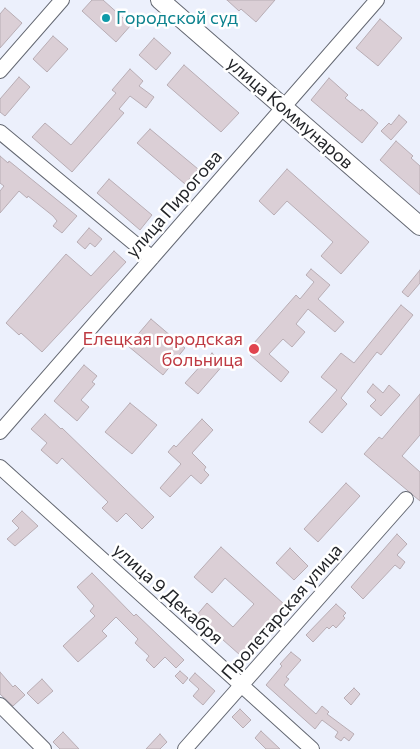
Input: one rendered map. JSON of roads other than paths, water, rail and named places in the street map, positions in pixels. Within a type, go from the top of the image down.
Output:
[{"type":"main road","name":"улица Коммунаров","points":[[160,0],[420,226]]},
{"type":"street","points":[[0,71],[62,0]]},
{"type":"street","name":"улица Пирогова","points":[[0,432],[377,0]]},
{"type":"street","points":[[0,132],[152,258]]},
{"type":"street","name":"улица 9 Декабря","points":[[0,467],[312,749]]},
{"type":"street","name":"Пролетарская улица","points":[[185,749],[406,499]]},
{"type":"street","points":[[0,705],[44,749]]},
{"type":"place","name":"Городской суд","points":[[106,18]]},
{"type":"place","name":"Елецкая городская больница","points":[[254,349]]}]
